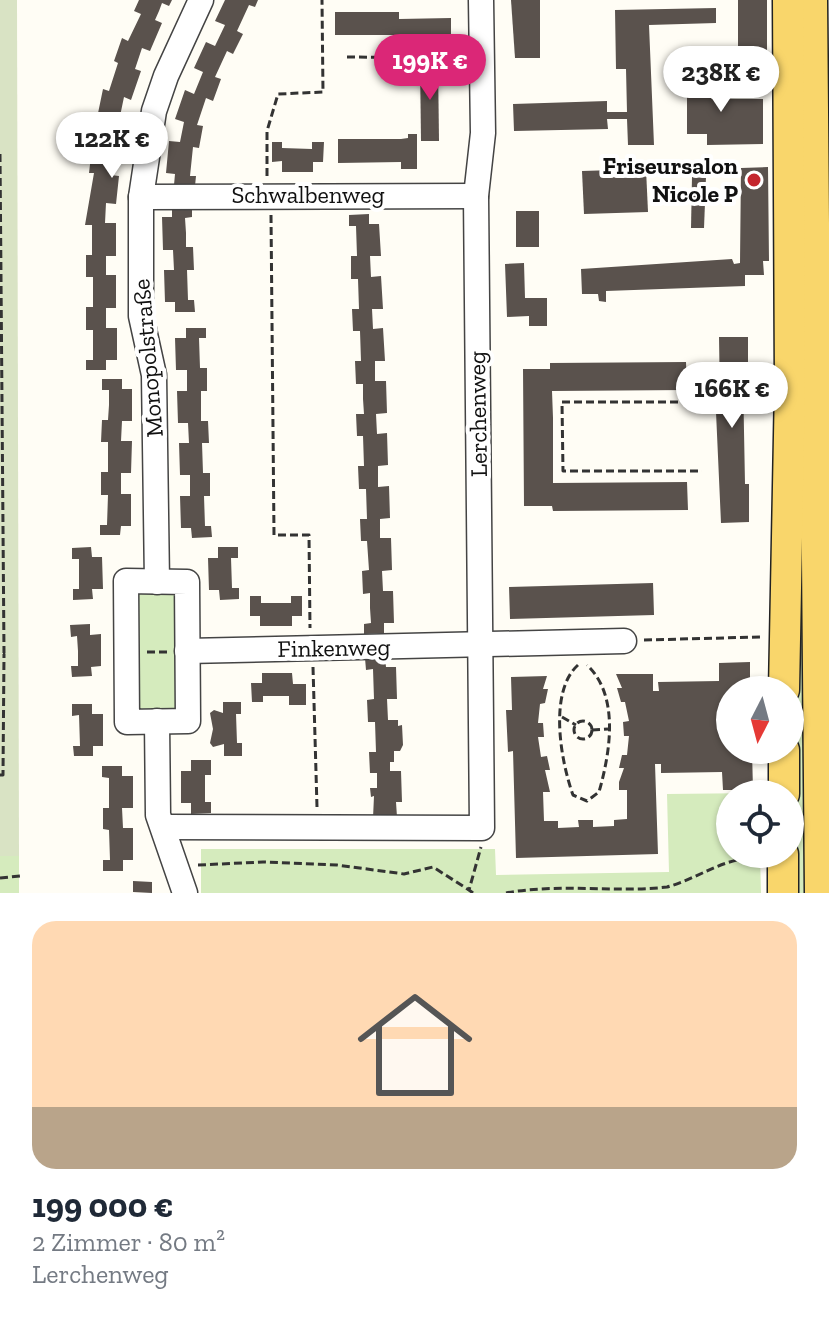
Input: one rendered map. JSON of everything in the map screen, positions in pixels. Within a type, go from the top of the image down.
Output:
[{"type":"main road","points":[[788,0],[810,206],[811,473],[820,893]]},
{"type":"main road","points":[[810,206],[821,139],[820,49],[812,0]]},
{"type":"main road","points":[[786,676],[811,473]]},
{"type":"main road","points":[[778,868],[783,893]]},
{"type":"street","name":"Monopolstraße","points":[[157,582],[154,375],[141,316],[141,197],[154,111],[201,0]]},
{"type":"street","name":"Lerchenweg","points":[[481,0],[483,133],[476,196],[482,828]]},
{"type":"street","name":"Schwalbenweg","points":[[141,197],[476,196]]},
{"type":"street","points":[[126,581],[187,582],[187,651],[188,721],[127,722],[126,581]]},
{"type":"street","name":"Finkenweg","points":[[187,651],[624,641]]},
{"type":"street","points":[[157,721],[158,815],[185,893]]},
{"type":"street","points":[[164,827],[482,828]]},
{"type":"path","points":[[266,186],[267,131],[278,94],[323,92],[322,0]]},
{"type":"path","points":[[347,57],[466,58]]},
{"type":"path","points":[[0,154],[0,775]]},
{"type":"path","points":[[271,204],[274,535],[309,535],[317,827]]},
{"type":"path","points":[[702,402],[562,402],[563,471],[702,471]]},
{"type":"path","points":[[624,641],[764,637]]},
{"type":"path","points":[[126,652],[187,651]]},
{"type":"path","points":[[578,665],[568,679],[560,716],[561,752],[573,795],[580,801],[594,798],[599,792],[609,729],[599,679],[587,665]]},
{"type":"path","points":[[560,716],[576,725]]},
{"type":"path","points":[[576,725],[586,721],[592,730]]},
{"type":"path","points":[[576,725],[575,733],[582,739],[592,730]]},
{"type":"path","points":[[592,730],[609,729]]},
{"type":"path","points":[[469,890],[482,844],[482,828]]},
{"type":"path","points":[[198,865],[307,864],[404,874],[433,867],[473,893]]},
{"type":"path","points":[[506,893],[540,888],[648,890],[683,882],[716,866]]},
{"type":"path","points":[[0,878],[20,876]]},
{"type":"green space","points":[[0,0],[17,0],[19,856],[0,856]]},
{"type":"green space","points":[[804,503],[807,893],[795,893],[795,868],[804,868],[804,780],[796,780],[796,764],[804,764],[804,676],[796,676],[797,573]]},
{"type":"green space","points":[[170,589],[177,595],[178,705],[174,711],[139,710],[134,703],[136,595],[142,590]]},
{"type":"green space","points":[[716,793],[716,868],[760,868],[761,893],[201,893],[201,849],[495,849],[496,875],[669,872],[667,794]]},
{"type":"green space","points":[[0,856],[19,856],[19,893],[0,893]]},
{"type":"building","points":[[139,0],[172,0],[169,6],[162,3],[155,20],[162,23],[150,51],[142,48],[135,69],[141,71],[131,100],[124,97],[119,121],[125,122],[121,151],[113,150],[111,175],[119,176],[116,204],[106,203],[105,223],[116,223],[116,256],[106,256],[106,275],[116,275],[116,308],[106,308],[106,328],[117,328],[117,360],[106,360],[106,370],[86,370],[86,360],[93,360],[93,330],[86,330],[86,307],[93,307],[93,277],[86,277],[86,255],[92,255],[92,225],[85,225],[94,173],[89,173],[92,147],[96,147],[101,118],[97,118],[103,89],[109,91],[122,38],[128,41],[141,14],[134,11]]},
{"type":"building","points":[[225,0],[258,0],[255,7],[249,5],[237,31],[243,34],[233,54],[227,51],[215,77],[221,79],[213,101],[206,98],[197,125],[203,126],[199,148],[193,147],[190,176],[196,176],[195,186],[174,185],[175,174],[166,173],[169,141],[180,142],[184,122],[175,119],[185,90],[194,94],[203,72],[194,68],[206,42],[215,46],[225,25],[215,21]]},
{"type":"building","points":[[511,0],[540,0],[540,58],[515,58]]},
{"type":"building","points":[[738,0],[767,0],[767,53],[738,53]]},
{"type":"building","points":[[716,8],[716,23],[649,25],[654,145],[628,145],[627,119],[607,119],[608,129],[514,131],[513,104],[607,101],[607,112],[627,112],[626,69],[616,69],[615,10]]},
{"type":"building","points":[[335,12],[399,12],[399,19],[451,18],[451,41],[400,41],[399,35],[335,35]]},
{"type":"building","points":[[420,62],[438,62],[439,141],[421,141]]},
{"type":"building","points":[[687,67],[710,67],[711,99],[763,99],[763,144],[707,145],[707,134],[687,134]]},
{"type":"building","points":[[408,134],[417,134],[417,169],[401,169],[401,162],[338,163],[338,139],[401,139],[408,138]]},
{"type":"building","points":[[272,142],[282,142],[282,148],[312,149],[312,142],[324,142],[323,162],[313,162],[313,172],[282,172],[282,161],[272,162]]},
{"type":"building","points":[[768,167],[769,261],[763,261],[764,275],[745,275],[745,286],[606,291],[606,302],[599,301],[598,294],[582,294],[581,269],[732,259],[734,264],[740,263],[741,168]]},
{"type":"building","points":[[646,169],[648,212],[584,214],[582,171]]},
{"type":"building","points":[[692,177],[706,177],[704,228],[691,228]]},
{"type":"building","points":[[172,207],[192,207],[192,217],[185,218],[186,247],[193,247],[194,270],[187,270],[188,300],[194,300],[195,312],[175,312],[175,302],[165,302],[164,270],[174,270],[173,250],[163,250],[162,217],[172,217]]},
{"type":"building","points":[[516,211],[539,211],[539,247],[516,247]]},
{"type":"building","points":[[369,214],[369,224],[379,224],[381,256],[370,256],[371,277],[381,276],[383,309],[372,309],[373,329],[383,328],[385,361],[375,361],[375,381],[386,381],[387,413],[376,414],[377,434],[387,433],[388,465],[378,466],[378,487],[389,486],[390,518],[380,519],[380,538],[391,538],[392,570],[382,571],[383,591],[393,591],[394,623],[384,623],[384,633],[364,634],[364,624],[371,623],[370,593],[363,594],[362,571],[369,570],[367,541],[361,541],[360,519],[367,519],[366,489],[359,489],[358,466],[364,466],[363,436],[357,436],[356,414],[364,414],[363,384],[356,384],[355,361],[361,361],[360,331],[353,331],[352,309],[359,309],[358,279],[351,279],[351,256],[357,256],[356,226],[349,226],[349,215]]},
{"type":"building","points":[[524,263],[525,298],[547,298],[547,326],[529,326],[529,316],[507,317],[505,264]]},
{"type":"building","points":[[186,328],[206,328],[206,338],[199,338],[200,368],[207,368],[207,391],[201,391],[201,421],[208,421],[209,443],[202,443],[203,473],[210,473],[210,496],[204,496],[205,526],[211,526],[212,537],[192,538],[191,528],[181,528],[180,496],[190,496],[190,475],[180,475],[179,443],[189,443],[188,423],[178,423],[177,391],[187,391],[187,370],[176,370],[175,338],[186,338]]},
{"type":"building","points":[[719,337],[748,337],[748,377],[743,378],[745,484],[749,484],[749,522],[721,523],[716,412],[716,400],[720,400]]},
{"type":"building","points":[[686,362],[687,390],[552,391],[553,483],[687,482],[688,510],[553,511],[552,506],[524,506],[523,369],[550,369],[550,363]]},
{"type":"building","points":[[102,379],[122,379],[122,389],[132,389],[132,421],[122,421],[121,441],[132,441],[131,473],[121,473],[121,494],[131,494],[131,526],[121,526],[120,535],[100,535],[100,525],[107,525],[108,495],[101,495],[101,472],[108,472],[108,442],[101,442],[102,420],[108,420],[109,405],[109,390],[102,390]]},
{"type":"building","points":[[91,547],[92,557],[102,557],[103,589],[92,589],[93,599],[73,600],[73,589],[79,589],[79,559],[72,559],[72,548]]},
{"type":"building","points":[[218,547],[238,547],[238,558],[231,558],[232,588],[239,588],[239,599],[220,600],[219,590],[209,590],[208,558],[218,558]]},
{"type":"building","points":[[653,583],[654,615],[510,619],[509,587]]},
{"type":"building","points":[[250,596],[261,596],[261,603],[291,603],[291,596],[302,596],[302,616],[292,616],[292,626],[260,626],[260,616],[250,616]]},
{"type":"building","points":[[90,624],[90,635],[101,634],[101,666],[91,667],[92,676],[72,677],[71,666],[78,666],[78,651],[77,636],[71,637],[70,625]]},
{"type":"building","points":[[385,657],[386,667],[396,667],[397,699],[387,699],[388,720],[398,720],[398,726],[402,725],[403,745],[400,751],[394,751],[390,771],[401,771],[402,802],[396,802],[397,817],[373,818],[374,796],[371,797],[370,788],[377,788],[377,773],[370,773],[369,752],[376,752],[375,722],[368,722],[367,700],[374,699],[373,669],[366,670],[365,658]]},
{"type":"building","points":[[750,662],[750,676],[719,676],[719,663]]},
{"type":"building","points":[[262,673],[292,673],[293,684],[306,684],[306,705],[289,705],[289,696],[263,696],[263,702],[252,702],[251,683],[262,683]]},
{"type":"building","points":[[616,674],[653,674],[653,691],[659,691],[658,682],[716,681],[716,764],[752,764],[753,780],[722,780],[722,772],[661,773],[661,764],[655,764],[658,854],[516,858],[513,751],[508,752],[506,710],[512,710],[511,677],[547,676],[543,689],[548,689],[545,703],[540,704],[538,723],[543,723],[544,737],[538,737],[541,757],[547,756],[550,770],[545,770],[550,792],[543,792],[544,821],[558,821],[558,828],[579,827],[578,820],[593,820],[593,827],[614,826],[614,820],[627,819],[627,790],[619,790],[624,768],[619,768],[622,755],[627,755],[629,736],[624,736],[623,722],[629,721],[625,702],[621,702],[617,688],[622,688]]},
{"type":"building","points":[[223,702],[241,702],[241,714],[236,714],[237,743],[242,743],[242,756],[224,756],[224,744],[213,747],[210,743],[213,729],[210,713],[214,710],[223,713]]},
{"type":"building","points":[[72,704],[92,704],[92,714],[103,714],[103,746],[93,746],[93,756],[74,756],[73,746],[80,746],[79,715],[72,716]]},
{"type":"building","points":[[191,760],[211,760],[211,775],[205,775],[205,802],[211,802],[211,813],[191,814],[191,803],[181,803],[181,771],[191,771]]},
{"type":"building","points":[[102,766],[122,766],[122,776],[133,776],[133,808],[122,808],[123,828],[133,828],[133,860],[123,860],[123,871],[103,871],[103,860],[110,860],[109,830],[103,829],[103,808],[109,808],[109,778],[102,777]]},
{"type":"building","points":[[133,881],[152,882],[152,893],[133,892]]},
{"type":"place","name":"Friseursalon Nicole P","points":[[754,180]]}]
